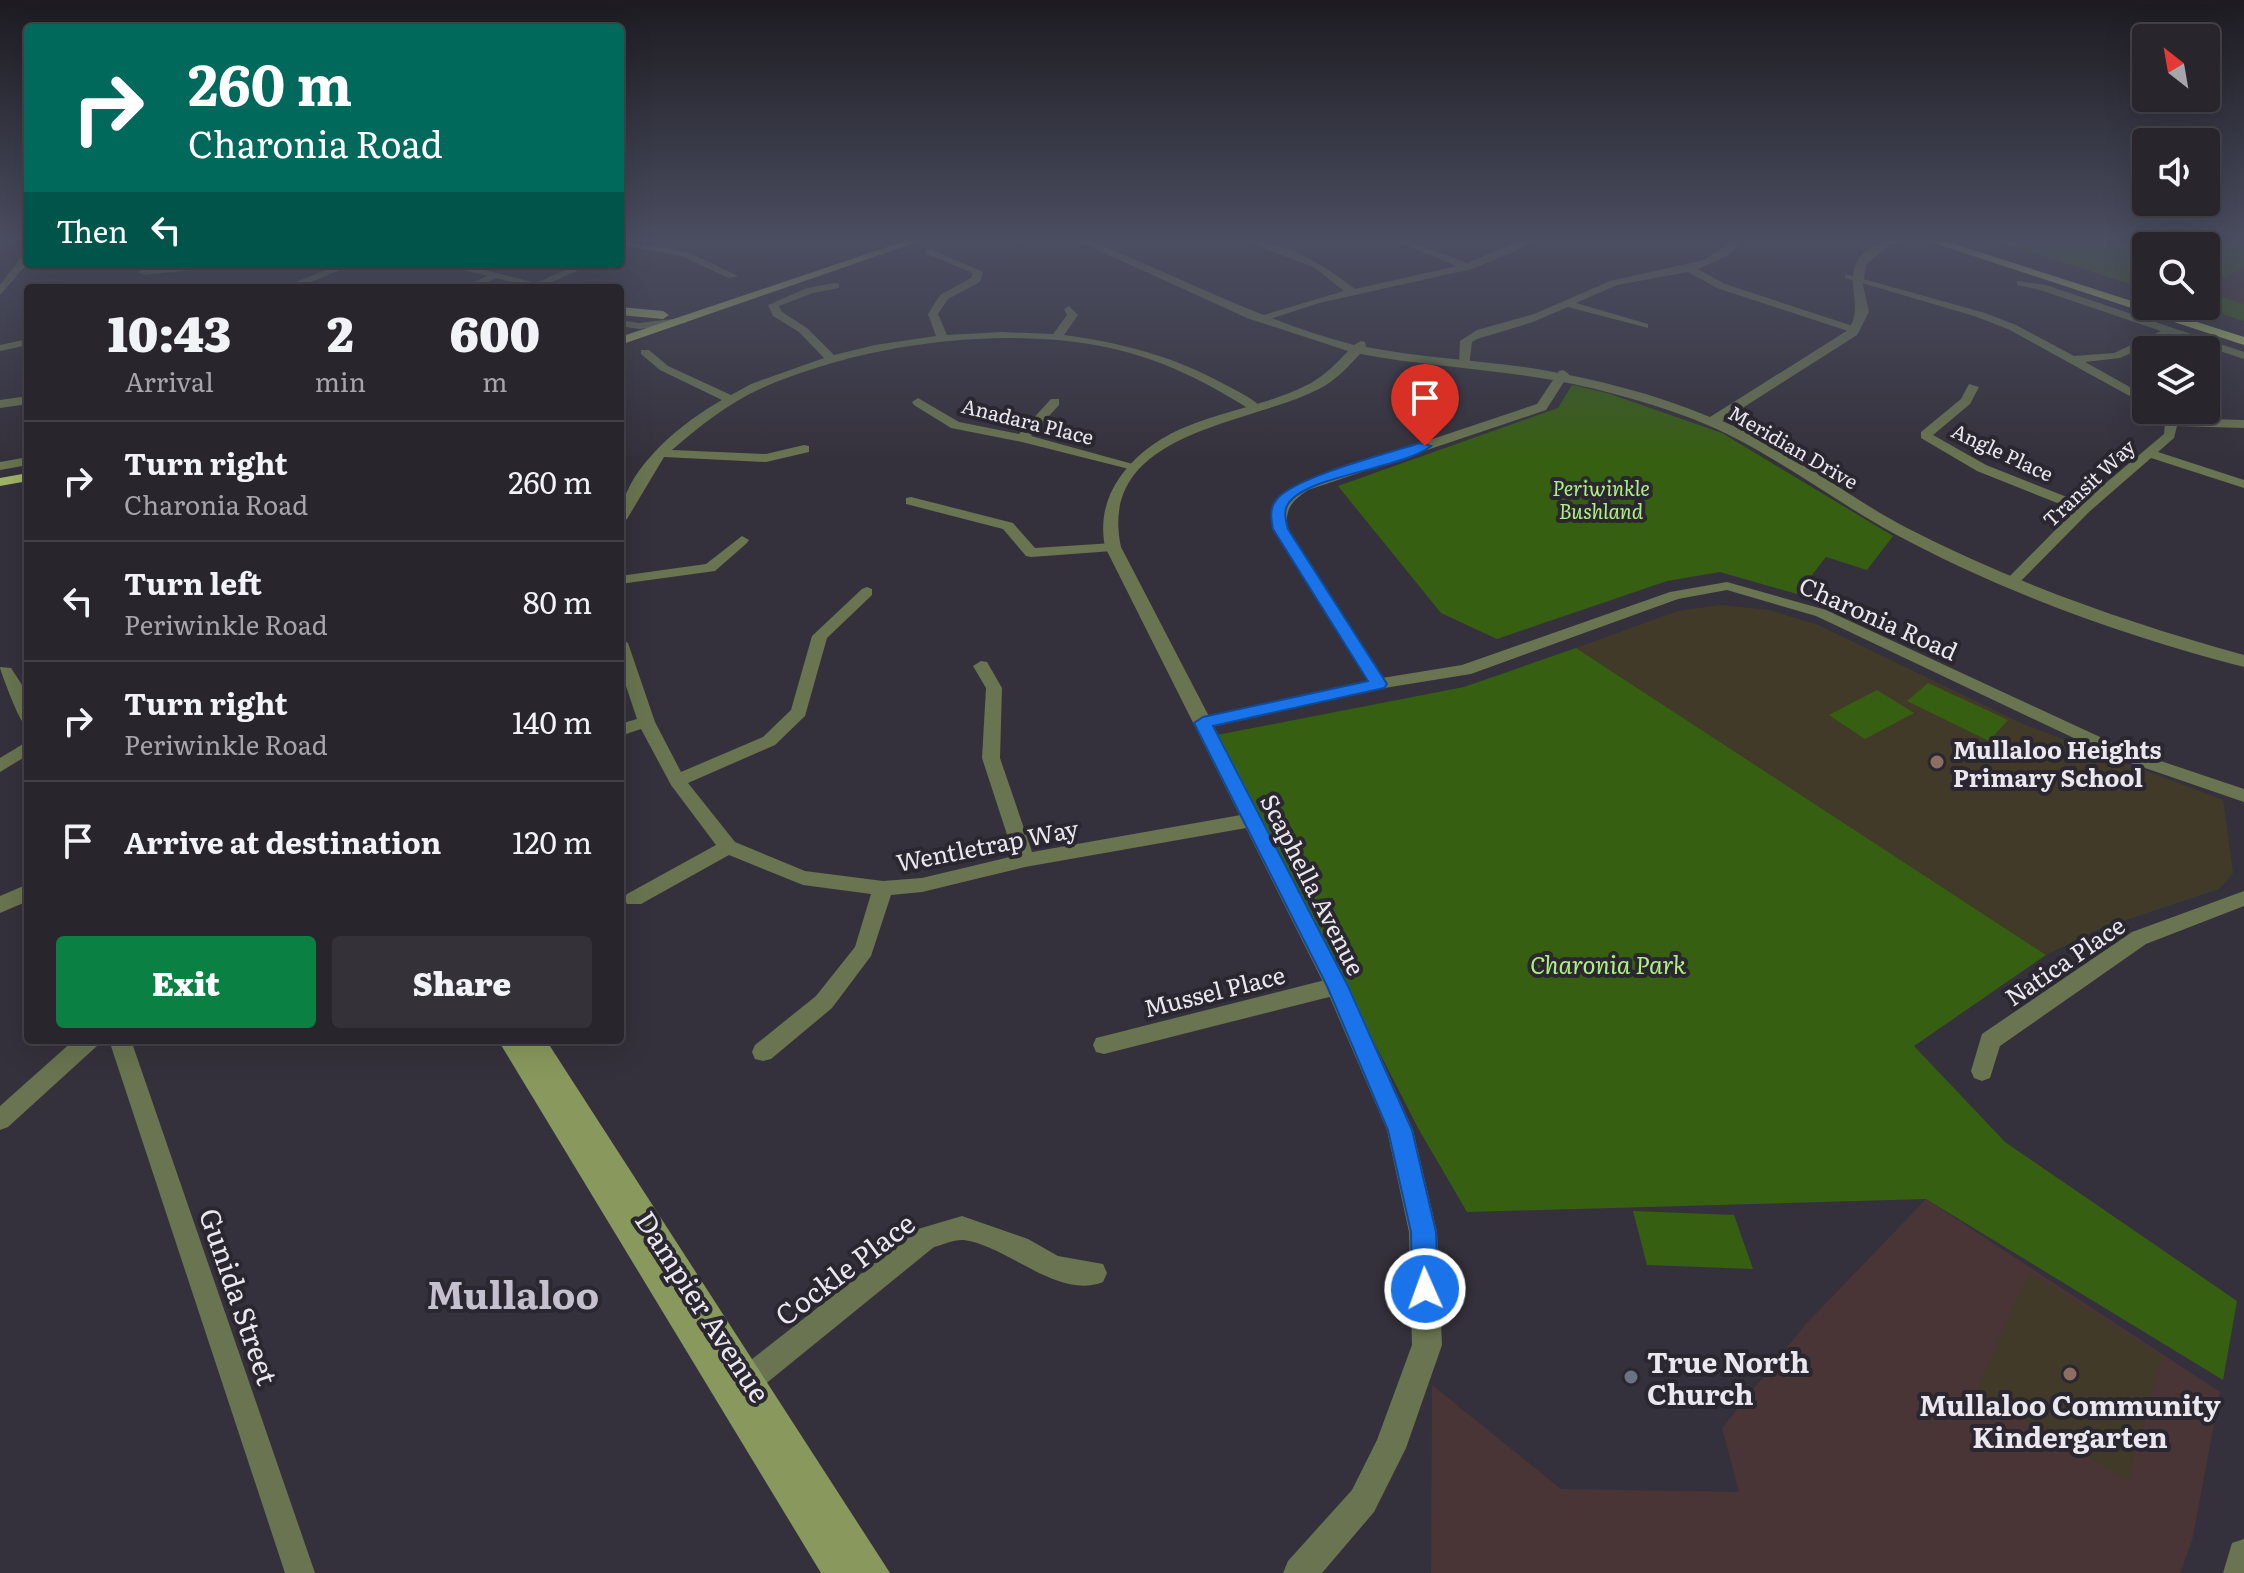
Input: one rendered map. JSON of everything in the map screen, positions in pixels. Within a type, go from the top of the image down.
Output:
[{"type":"highway","points":[[2164,314],[2244,341]]},
{"type":"highway","points":[[2211,320],[2244,331]]},
{"type":"main road","points":[[650,314],[663,315]]},
{"type":"main road","points":[[624,332],[701,314]]},
{"type":"main road","points":[[624,332],[663,315]]},
{"type":"main road","points":[[0,482],[24,478]]},
{"type":"main road","points":[[0,496],[24,492]]},
{"type":"main road","name":"Dampier Avenue","points":[[513,1044],[741,1386],[871,1572]]},
{"type":"main road","name":"Dampier Avenue","points":[[535,1044],[741,1386],[840,1573]]},
{"type":"street","points":[[778,314],[803,330],[831,358]]},
{"type":"street","points":[[933,314],[943,340]]},
{"type":"street","points":[[1056,338],[1073,314]]},
{"type":"street","name":"Meridian Drive","points":[[1256,314],[1264,318]]},
{"type":"street","name":"Meridian Drive","points":[[1256,314],[1307,336],[1359,347],[1562,376],[1708,418],[1916,539],[2164,639],[2244,661]]},
{"type":"street","points":[[1264,318],[1272,314]]},
{"type":"street","points":[[1464,362],[1466,341],[1476,334],[1542,314]]},
{"type":"street","points":[[1604,314],[1644,326]]},
{"type":"street","points":[[1806,314],[1850,329]]},
{"type":"street","points":[[1708,418],[1837,345],[1860,314]]},
{"type":"street","points":[[1979,314],[2012,327],[2132,393]]},
{"type":"street","points":[[2119,314],[2244,356]]},
{"type":"street","points":[[2072,360],[2116,356],[2171,331]]},
{"type":"street","points":[[624,512],[660,453],[700,418],[779,375],[831,358],[943,340],[1004,336],[1056,338],[1117,346],[1174,363],[1216,383],[1255,407]]},
{"type":"street","points":[[0,348],[24,343]]},
{"type":"street","name":"Scaphella Avenue","points":[[1300,1573],[1363,1501],[1390,1448],[1427,1345],[1423,1232],[1400,1130],[1337,986],[1113,547],[1108,525],[1118,493],[1133,466],[1183,430],[1315,386],[1343,365],[1359,347]]},
{"type":"street","points":[[645,352],[664,368],[730,399]]},
{"type":"street","points":[[1378,684],[1281,529],[1277,516],[1282,502],[1303,487],[1542,407],[1562,376]]},
{"type":"street","name":"Angle Place","points":[[1973,387],[1966,401],[1925,435],[1985,468],[2084,509]]},
{"type":"street","points":[[0,404],[24,401]]},
{"type":"street","name":"Anadara Place","points":[[918,402],[955,425],[1133,466]]},
{"type":"street","points":[[1022,438],[1055,402]]},
{"type":"street","points":[[2220,423],[2244,424]]},
{"type":"street","name":"Transit Way","points":[[2015,579],[2084,509],[2170,435],[2171,424]]},
{"type":"street","points":[[660,453],[766,458],[804,449]]},
{"type":"street","points":[[2148,453],[2244,484]]},
{"type":"street","points":[[0,466],[24,462]]},
{"type":"street","points":[[911,501],[1008,526],[1031,553],[1113,547]]},
{"type":"street","points":[[624,579],[710,568],[742,540]]},
{"type":"street","name":"Meridian Drive","points":[[2015,579],[2244,655]]},
{"type":"street","name":"Charonia Road","points":[[1203,723],[1378,684],[1465,670],[1675,595],[1727,586],[1821,613],[2122,754],[2244,796]]},
{"type":"street","points":[[677,781],[769,741],[799,712],[820,636],[867,592]]},
{"type":"street","name":"Wentletrap Way","points":[[624,655],[646,722],[677,781],[728,847],[803,878],[883,888],[922,885],[1025,860],[1252,820]]},
{"type":"street","points":[[981,666],[994,688],[991,758],[1025,860]]},
{"type":"street","points":[[0,672],[5,672],[17,687],[24,706]]},
{"type":"street","points":[[624,729],[646,722]]},
{"type":"street","points":[[0,766],[24,750]]},
{"type":"street","points":[[634,899],[728,847]]},
{"type":"street","points":[[763,1052],[824,1002],[864,950],[883,888]]},
{"type":"street","points":[[0,905],[24,894]]},
{"type":"street","name":"Natica Place","points":[[1982,1071],[1990,1041],[2139,938],[2244,898]]},
{"type":"street","name":"Mussel Place","points":[[1104,1045],[1337,986]]},
{"type":"street","points":[[0,1120],[85,1044]]},
{"type":"street","name":"Gunida Street","points":[[121,1044],[300,1573]]},
{"type":"street","name":"Cockle Place","points":[[741,1386],[927,1237],[962,1228],[1019,1247],[1055,1268],[1094,1273]]},
{"type":"street","points":[[2240,1573],[2244,1555]]},
{"type":"shaded area","name":"Mullaloo Heights Primary School","points":[[1720,605],[1769,610],[1818,625],[2023,724],[2223,800],[2233,873],[2219,889],[2099,929],[2046,955],[1576,648],[1678,611]]},
{"type":"shaded area","points":[[1926,1199],[2220,1392],[2192,1541],[2180,1573],[1431,1573],[1432,1385],[1561,1489],[1739,1492],[1722,1428],[1805,1325]]},
{"type":"shaded area","name":"Mullaloo Community Kindergarten","points":[[2029,1272],[2162,1356],[2128,1481],[1976,1391]]},
{"type":"green space","points":[[2223,314],[2244,314],[2244,321]]},
{"type":"green space","name":"Periwinkle Bushland","points":[[1572,385],[1607,393],[1722,433],[1893,536],[1867,570],[1826,557],[1797,594],[1720,572],[1667,581],[1497,639],[1441,613],[1338,486],[1558,408]]},
{"type":"green space","name":"Charonia Park","points":[[1576,648],[2046,955],[1914,1046],[2005,1142],[2237,1301],[2223,1380],[1926,1199],[1467,1212],[1418,1128],[1217,735],[1464,687]]},
{"type":"green space","points":[[1928,683],[2008,720],[1989,741],[1907,701]]},
{"type":"green space","points":[[1877,690],[1914,713],[1865,739],[1829,715]]},
{"type":"green space","points":[[1633,1211],[1734,1215],[1753,1269],[1647,1265]]},
{"type":"place","name":"Mullaloo Heights Primary School","points":[[1937,762]]},
{"type":"place","name":"Mullaloo Community Kindergarten","points":[[2070,1374]]},
{"type":"place","name":"True North Church","points":[[1631,1377]]},
{"type":"district","name":"Mullaloo","points":[[513,1292]]},
{"type":"route","points":[[1425,446],[1303,487],[1282,502],[1277,516],[1281,529],[1378,684],[1203,723],[1337,986],[1400,1130],[1423,1232],[1425,1289]]}]
